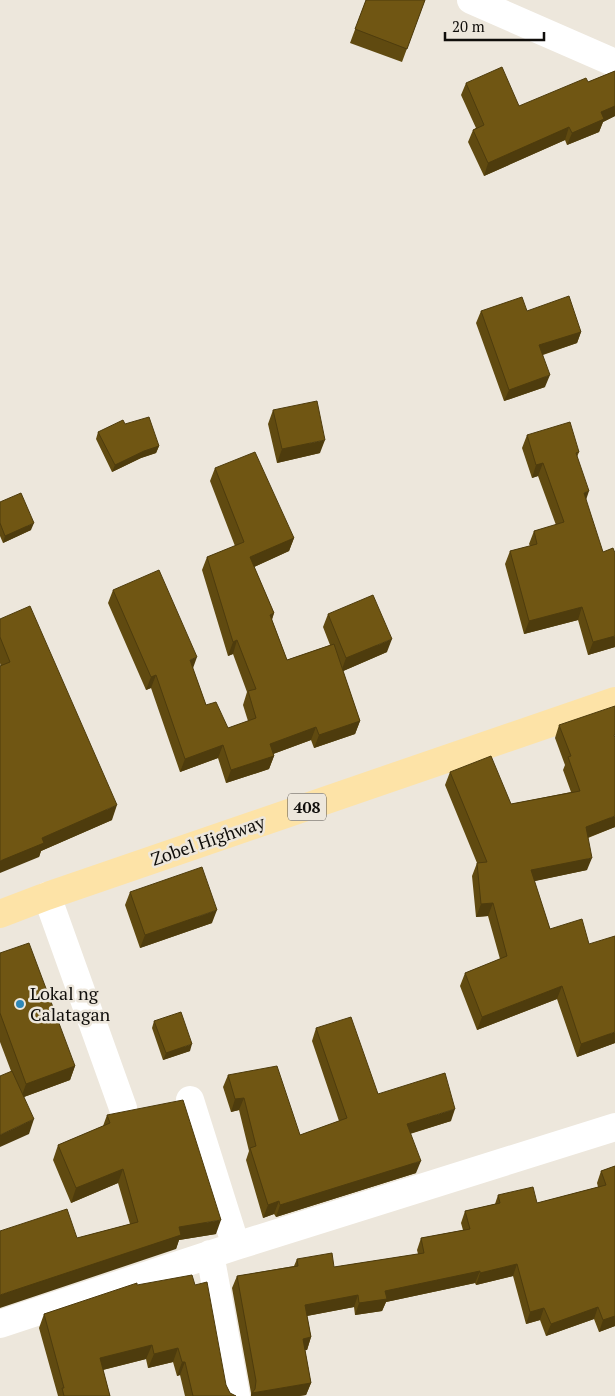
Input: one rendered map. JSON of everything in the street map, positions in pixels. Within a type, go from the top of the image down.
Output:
[{"type":"main road","name":"Zobel Highway","points":[[0,914],[47,896],[615,701]]},
{"type":"street","points":[[471,0],[615,63]]},
{"type":"street","points":[[47,896],[123,1108]]},
{"type":"street","points":[[190,1100],[223,1250],[236,1396]]},
{"type":"street","points":[[0,1324],[223,1250],[615,1127]]},
{"type":"building","points":[[366,0],[425,0],[407,49],[355,29]]},
{"type":"building","points":[[502,67],[519,106],[586,78],[588,82],[615,71],[615,106],[601,112],[604,119],[572,133],[569,127],[488,163],[473,130],[484,125],[466,83]]},
{"type":"building","points":[[569,296],[581,332],[539,345],[550,375],[509,390],[481,311],[522,297],[527,311]]},
{"type":"building","points":[[317,401],[325,440],[282,449],[273,410]]},
{"type":"building","points":[[149,417],[159,446],[115,465],[98,432],[123,420],[125,424]]},
{"type":"building","points":[[570,422],[579,452],[576,453],[589,491],[584,493],[603,552],[613,548],[615,553],[615,636],[593,642],[582,607],[529,621],[510,551],[537,544],[534,531],[564,522],[543,463],[536,465],[527,435]]},
{"type":"building","points":[[255,452],[294,538],[250,557],[274,613],[270,615],[287,660],[334,644],[360,721],[319,735],[316,727],[270,744],[274,756],[231,770],[223,745],[185,759],[156,675],[151,677],[113,590],[159,570],[197,657],[190,660],[206,705],[216,702],[228,728],[256,718],[248,691],[256,689],[237,640],[233,642],[207,557],[244,542],[215,468]]},
{"type":"building","points":[[21,493],[34,523],[5,536],[0,523],[0,502]]},
{"type":"building","points":[[373,595],[392,639],[346,658],[328,614]]},
{"type":"building","points":[[30,606],[117,805],[42,838],[44,843],[0,861],[0,666],[10,662],[0,637],[0,619]]},
{"type":"building","points":[[615,706],[615,816],[586,827],[592,858],[531,870],[550,929],[582,919],[589,944],[615,936],[615,1032],[581,1044],[562,986],[482,1017],[465,973],[507,956],[493,903],[481,904],[477,863],[487,862],[450,772],[491,756],[511,804],[580,791],[568,757],[571,756],[559,725]]},
{"type":"building","points":[[202,867],[217,910],[145,935],[130,892]]},
{"type":"building","name":"Lokal ng Calatagan","points":[[29,943],[75,1066],[26,1084],[0,1013],[0,953]]},
{"type":"building","points":[[181,1012],[192,1044],[166,1053],[154,1021]]},
{"type":"building","points":[[351,1017],[378,1094],[445,1073],[455,1109],[407,1124],[421,1161],[280,1205],[279,1201],[268,1205],[250,1148],[256,1146],[244,1098],[235,1099],[228,1075],[277,1066],[300,1135],[347,1118],[316,1028]]},
{"type":"building","points":[[12,1071],[34,1119],[0,1135],[0,1076]]},
{"type":"building","points":[[183,1100],[221,1220],[179,1227],[181,1235],[0,1295],[0,1231],[67,1209],[77,1238],[138,1222],[123,1169],[76,1188],[58,1145],[110,1123],[107,1115]]},
{"type":"building","points":[[615,1166],[615,1316],[603,1320],[598,1307],[551,1324],[544,1308],[530,1312],[517,1264],[385,1291],[387,1299],[359,1303],[358,1295],[305,1305],[311,1337],[303,1339],[311,1383],[252,1393],[255,1389],[256,1381],[237,1276],[298,1266],[297,1259],[332,1253],[334,1267],[424,1253],[421,1238],[470,1229],[465,1211],[500,1203],[498,1195],[533,1187],[537,1203],[606,1185],[601,1171]]},
{"type":"building","points":[[192,1275],[195,1285],[207,1282],[226,1385],[230,1393],[236,1396],[193,1396],[185,1362],[182,1362],[178,1348],[154,1354],[152,1345],[100,1358],[110,1396],[64,1396],[62,1388],[64,1388],[44,1314],[137,1283],[137,1285]]},
{"type":"place","name":"Lokal ng Calatagan","points":[[20,1004]]}]
